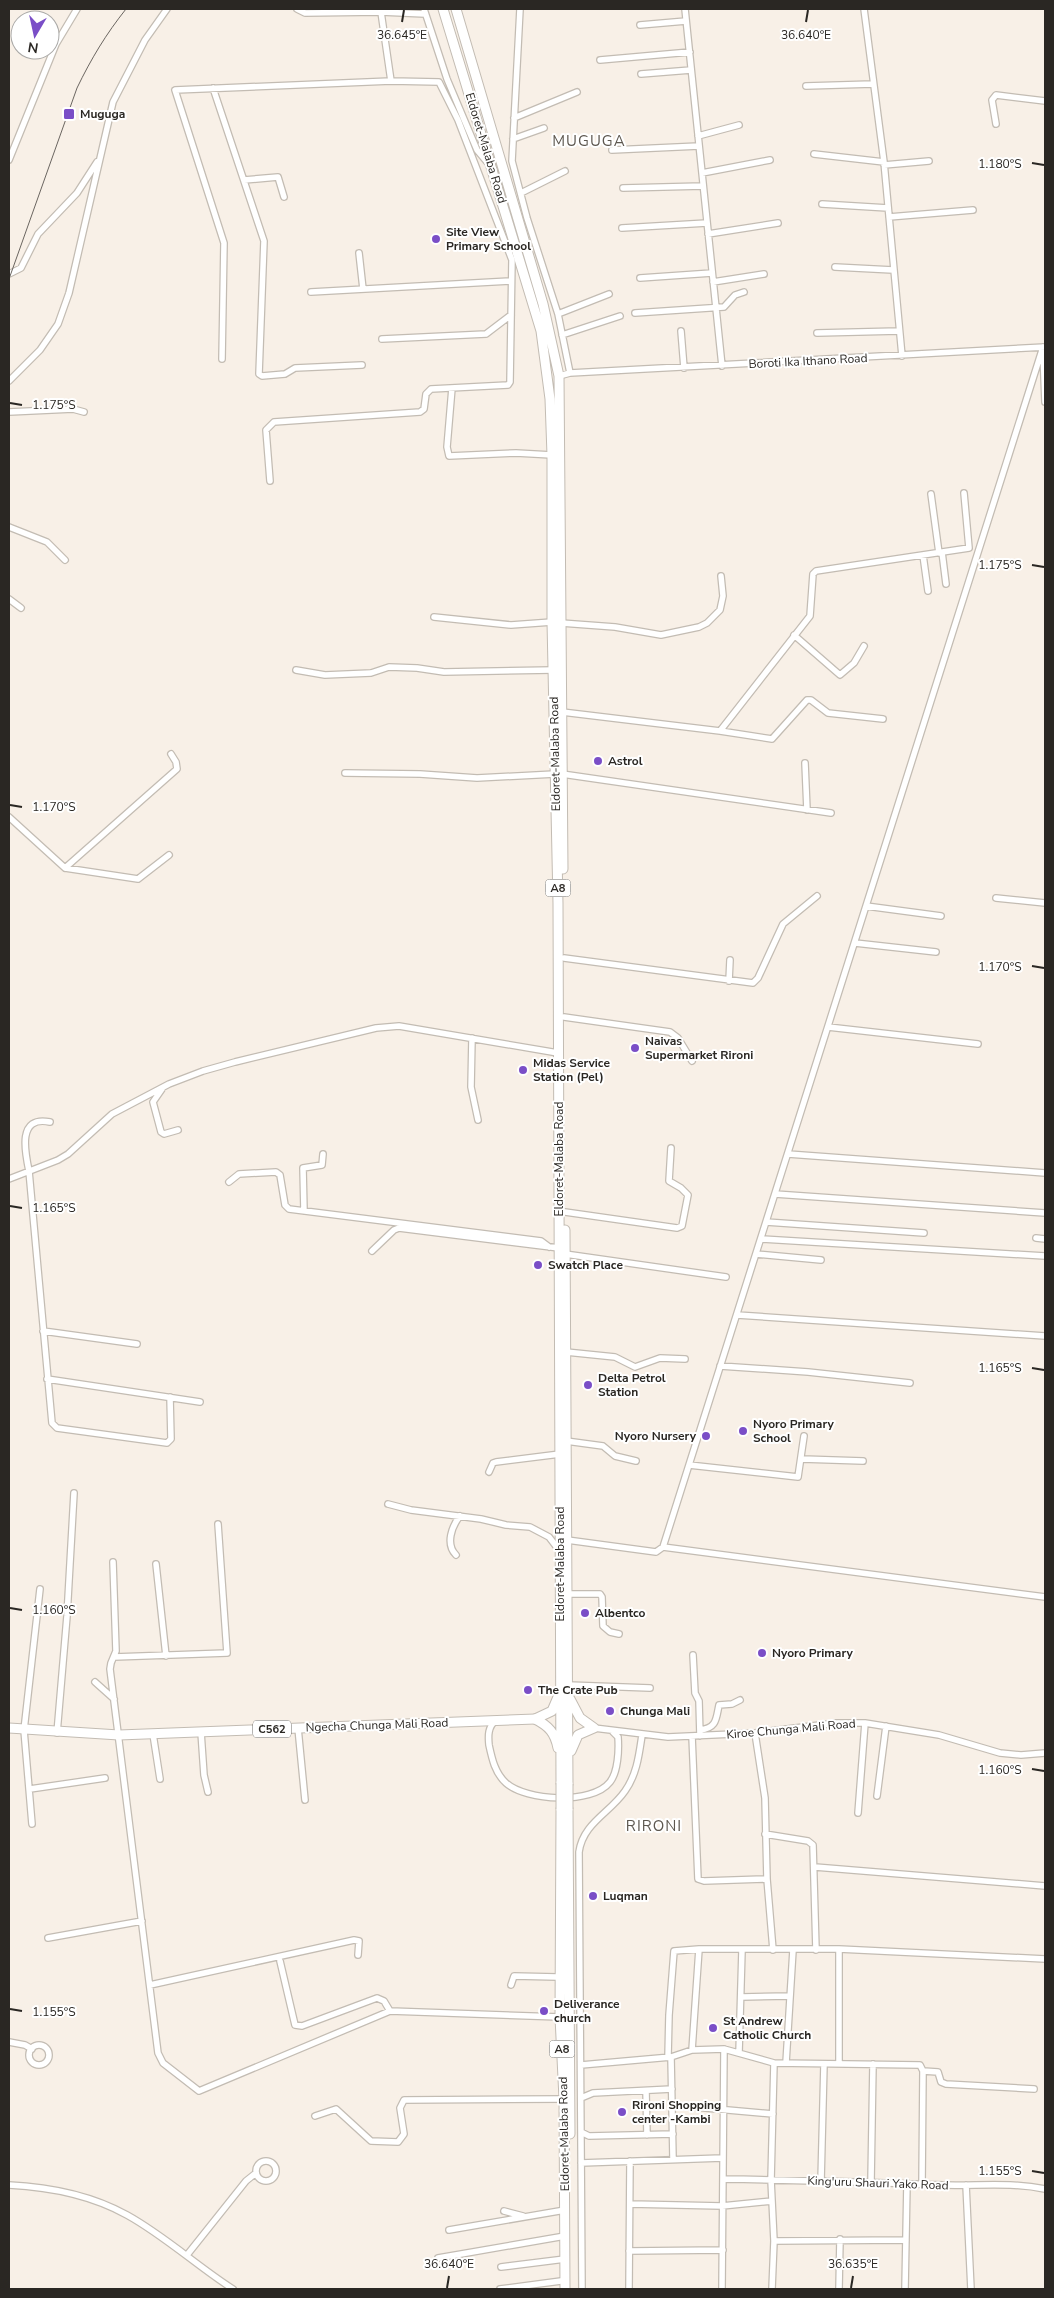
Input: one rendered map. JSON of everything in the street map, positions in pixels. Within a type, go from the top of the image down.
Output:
[{"type":"main road","name":"Eldoret-Malaba Road","points":[[443,9],[541,331],[550,399],[557,622],[562,712],[559,774],[558,1053],[566,1352],[568,1687],[565,1809],[571,2289]]},
{"type":"main road","name":"Eldoret-Malaba Road","points":[[456,9],[543,304],[559,376],[557,622],[553,670],[559,774],[564,958],[565,1212],[562,1251],[560,1552],[561,1675],[565,1767]]},
{"type":"main road","points":[[535,1719],[547,1714],[556,1706],[561,1675]]},
{"type":"main road","points":[[565,1767],[574,1740],[581,1733],[594,1728],[576,1713],[568,1687]]},
{"type":"main road","name":"Ngecha Chunga Mali Road","points":[[9,1728],[57,1733],[119,1735],[535,1719]]},
{"type":"main road","points":[[535,1719],[549,1727],[553,1733],[565,1767]]},
{"type":"main road","name":"Eldoret-Malaba Road","points":[[563,2285],[565,2261],[564,2099],[558,2017],[565,1809]]},
{"type":"street","points":[[9,160],[56,44],[76,9]]},
{"type":"street","points":[[9,381],[33,357],[58,324],[69,293],[105,128],[116,95],[145,40],[167,9]]},
{"type":"street","points":[[296,9],[305,13],[424,11],[447,79],[477,150],[492,167]]},
{"type":"street","points":[[520,9],[512,161],[558,314],[570,373]]},
{"type":"street","points":[[685,9],[722,366]]},
{"type":"street","points":[[864,9],[884,163],[902,356]]},
{"type":"street","points":[[380,12],[391,81]]},
{"type":"street","points":[[640,25],[686,21]]},
{"type":"street","points":[[600,60],[690,52]]},
{"type":"street","points":[[641,74],[691,70]]},
{"type":"street","points":[[222,359],[224,243],[175,91],[391,81],[437,81],[440,83],[458,120],[512,260],[509,384],[429,390],[426,394],[424,409],[420,412],[274,422],[266,430],[270,481]]},
{"type":"street","points":[[806,86],[873,84]]},
{"type":"street","points":[[213,88],[264,243],[259,374],[262,376],[285,374],[295,368],[362,365]]},
{"type":"street","points":[[514,118],[578,92]]},
{"type":"street","points":[[996,124],[992,100],[996,95],[1045,101]]},
{"type":"street","points":[[698,136],[739,125]]},
{"type":"street","points":[[513,139],[544,128]]},
{"type":"street","points":[[612,150],[699,146]]},
{"type":"street","points":[[814,154],[884,163],[929,161]]},
{"type":"street","points":[[9,274],[21,268],[38,234],[82,187],[100,157]]},
{"type":"street","points":[[702,173],[770,160]]},
{"type":"street","points":[[521,193],[566,171]]},
{"type":"street","points":[[244,180],[278,177],[284,197]]},
{"type":"street","points":[[623,188],[703,186]]},
{"type":"street","points":[[822,204],[888,208]]},
{"type":"street","points":[[889,216],[974,210]]},
{"type":"street","points":[[622,228],[707,223]]},
{"type":"street","points":[[708,234],[778,223]]},
{"type":"street","points":[[359,253],[362,289]]},
{"type":"street","points":[[835,267],[893,270]]},
{"type":"street","points":[[640,278],[712,273]]},
{"type":"street","points":[[713,282],[764,274]]},
{"type":"street","points":[[310,292],[512,281]]},
{"type":"street","points":[[635,312],[716,308],[724,306],[735,295],[744,292]]},
{"type":"street","points":[[558,314],[608,294]]},
{"type":"street","points":[[382,338],[486,334],[511,315]]},
{"type":"street","points":[[562,335],[620,316]]},
{"type":"street","points":[[817,333],[899,331]]},
{"type":"street","points":[[681,332],[684,368]]},
{"type":"street","points":[[1044,347],[1045,402]]},
{"type":"street","points":[[567,1540],[656,1552],[663,1546],[1044,347]]},
{"type":"street","name":"Boroti Ika Ithano Road","points":[[559,376],[570,373],[1044,347]]},
{"type":"street","points":[[452,388],[447,448],[450,456],[516,453],[552,455]]},
{"type":"street","points":[[9,412],[73,408],[84,412]]},
{"type":"street","points":[[720,731],[811,613],[813,574],[816,571],[967,549],[970,546],[964,493]]},
{"type":"street","points":[[931,494],[946,584]]},
{"type":"street","points":[[9,527],[47,542],[65,560]]},
{"type":"street","points":[[923,555],[928,590]]},
{"type":"street","points":[[434,616],[511,625],[557,622],[624,628],[661,635],[699,627],[707,623],[720,610],[723,596],[721,576]]},
{"type":"street","points":[[9,598],[21,608]]},
{"type":"street","points":[[794,635],[840,675],[854,663],[864,646]]},
{"type":"street","points":[[296,670],[325,675],[371,673],[389,667],[417,668],[444,672],[553,670]]},
{"type":"street","points":[[562,712],[772,739],[807,700],[811,700],[828,713],[883,719]]},
{"type":"street","points":[[65,868],[177,769],[176,762],[171,754]]},
{"type":"street","points":[[805,763],[807,810]]},
{"type":"street","points":[[346,773],[420,774],[477,778],[559,774],[831,813]]},
{"type":"street","points":[[9,817],[65,868],[138,879],[169,855]]},
{"type":"street","points":[[564,958],[750,984],[755,982],[783,924],[817,896]]},
{"type":"street","points":[[996,898],[1045,903]]},
{"type":"street","points":[[866,906],[942,916]]},
{"type":"street","points":[[855,943],[936,952]]},
{"type":"street","points":[[729,981],[730,960]]},
{"type":"street","points":[[564,1017],[670,1032],[678,1038],[692,1061]]},
{"type":"street","points":[[9,1179],[68,1154],[112,1114],[164,1087],[203,1071],[235,1062],[376,1028],[399,1026],[558,1053]]},
{"type":"street","points":[[828,1028],[978,1044]]},
{"type":"street","points":[[472,1038],[471,1087],[478,1120]]},
{"type":"street","points":[[164,1087],[153,1102],[161,1132],[164,1134],[178,1130]]},
{"type":"street","points":[[50,1122],[40,1121],[27,1130],[24,1143],[29,1171],[52,1423],[57,1428],[167,1443],[171,1439],[170,1397]]},
{"type":"street","points":[[565,1212],[677,1228],[682,1226],[688,1195],[669,1181],[670,1148]]},
{"type":"street","points":[[304,1211],[303,1168],[322,1165],[323,1154]]},
{"type":"street","points":[[788,1154],[1045,1173]]},
{"type":"street","points":[[229,1182],[239,1174],[276,1172],[281,1180],[285,1207],[304,1211],[540,1240],[549,1247]]},
{"type":"street","points":[[775,1194],[1045,1213]]},
{"type":"street","points":[[766,1222],[924,1233]]},
{"type":"street","points":[[372,1251],[394,1230],[400,1228],[549,1247],[562,1251],[726,1277]]},
{"type":"street","points":[[1036,1238],[1045,1238]]},
{"type":"street","points":[[761,1239],[1045,1256]]},
{"type":"street","points":[[756,1254],[821,1260]]},
{"type":"street","points":[[737,1315],[1045,1336]]},
{"type":"street","points":[[43,1331],[138,1344]]},
{"type":"street","points":[[566,1352],[615,1357],[636,1367],[660,1358],[685,1359]]},
{"type":"street","points":[[720,1366],[808,1372],[910,1383]]},
{"type":"street","points":[[47,1379],[200,1402]]},
{"type":"street","points":[[689,1465],[798,1477],[804,1436]]},
{"type":"street","points":[[566,1441],[603,1446],[614,1455],[636,1461]]},
{"type":"street","points":[[489,1472],[493,1463],[496,1462],[560,1454]]},
{"type":"street","points":[[802,1459],[863,1461]]},
{"type":"street","points":[[57,1733],[67,1616],[74,1493]]},
{"type":"street","points":[[388,1504],[411,1510],[489,1520],[506,1526],[530,1527],[549,1537],[560,1552]]},
{"type":"street","points":[[456,1555],[451,1548],[450,1542],[454,1525],[460,1516]]},
{"type":"street","points":[[114,1657],[227,1654],[218,1524]]},
{"type":"street","points":[[663,1546],[1045,1597]]},
{"type":"street","points":[[114,1562],[116,1652],[110,1669],[160,2060],[200,2091],[390,2011],[558,2017],[558,1835]]},
{"type":"street","points":[[156,1564],[166,1656]]},
{"type":"street","points":[[32,1824],[24,1730],[40,1589]]},
{"type":"street","points":[[567,1594],[600,1594],[602,1597],[603,1626],[610,1632],[620,1634]]},
{"type":"street","points":[[693,1655],[695,1692],[699,1700],[700,1733],[713,1726],[718,1716],[719,1705],[732,1704],[740,1700]]},
{"type":"street","points":[[95,1682],[114,1699]]},
{"type":"street","points":[[568,1687],[650,1688]]},
{"type":"street","points":[[496,1720],[489,1729],[488,1738],[496,1770],[506,1783],[518,1790],[541,1796],[591,1795],[606,1786],[614,1776],[617,1762],[618,1737],[613,1731]]},
{"type":"street","name":"Kiroe Chunga Mali Road","points":[[594,1728],[642,1735],[692,1736],[700,1733],[755,1733],[836,1723],[865,1723],[939,1735],[1000,1753],[1021,1755],[1045,1753]]},
{"type":"street","points":[[858,1812],[865,1723]]},
{"type":"street","points":[[877,1796],[886,1726]]},
{"type":"street","points":[[298,1728],[305,1800]]},
{"type":"street","points":[[201,1732],[204,1775],[208,1792]]},
{"type":"street","points":[[755,1733],[765,1798],[767,1879],[773,1950]]},
{"type":"street","points":[[153,1734],[160,1779]]},
{"type":"street","points":[[582,2289],[581,1841],[585,1832],[616,1802],[629,1784],[638,1765],[642,1735]]},
{"type":"street","points":[[692,1736],[698,1879],[704,1881],[767,1879]]},
{"type":"street","points":[[30,1789],[105,1778]]},
{"type":"street","points":[[765,1834],[812,1843],[814,1849],[816,1950]]},
{"type":"street","points":[[814,1867],[1045,1886]]},
{"type":"street","points":[[48,1938],[142,1921]]},
{"type":"street","points":[[150,1985],[354,1940],[358,1941],[358,1955]]},
{"type":"street","points":[[674,2159],[668,2015],[674,1951],[698,1949],[839,1949],[1045,1959]]},
{"type":"street","points":[[692,2050],[698,1949]]},
{"type":"street","points":[[838,2064],[839,1949]]},
{"type":"street","points":[[739,2053],[742,1950]]},
{"type":"street","points":[[786,2063],[793,1950]]},
{"type":"street","points":[[280,1961],[296,2026],[302,2026],[378,1998],[384,2001],[390,2011]]},
{"type":"street","points":[[511,1985],[514,1976],[557,1977]]},
{"type":"street","points":[[742,1997],[790,1996]]},
{"type":"street","points":[[9,2042],[25,2045],[32,2049]]},
{"type":"street","points":[[580,2065],[670,2057],[692,2050],[724,2049],[774,2063],[920,2065],[923,2071],[922,2184]]},
{"type":"street","points":[[722,2289],[724,2049]]},
{"type":"street","points":[[772,2289],[774,2241],[771,2180],[774,2063]]},
{"type":"street","points":[[821,2181],[824,2064]]},
{"type":"street","points":[[871,2181],[873,2064]]},
{"type":"street","points":[[923,2071],[940,2073],[941,2082],[946,2084],[1034,2089]]},
{"type":"street","points":[[581,2098],[593,2093],[672,2089]]},
{"type":"street","points":[[646,2091],[647,2135]]},
{"type":"street","points":[[315,2116],[336,2109],[371,2141],[398,2142],[404,2134],[400,2108],[404,2100],[564,2099]]},
{"type":"street","points":[[672,2105],[773,2114]]},
{"type":"street","points":[[581,2132],[589,2136],[673,2134]]},
{"type":"street","points":[[581,2163],[722,2158]]},
{"type":"street","points":[[628,2289],[630,2161]]},
{"type":"street","points":[[187,2255],[246,2181],[256,2173]]},
{"type":"street","name":"King'uru Shauri Yako Road","points":[[723,2179],[871,2181],[966,2185],[1010,2184],[1045,2189]]},
{"type":"street","points":[[905,2289],[907,2183]]},
{"type":"street","points":[[9,2185],[58,2190],[106,2206],[146,2227],[233,2289]]},
{"type":"street","points":[[966,2185],[971,2289]]},
{"type":"street","points":[[630,2204],[722,2206],[772,2201]]},
{"type":"street","points":[[449,2230],[565,2210]]},
{"type":"street","points":[[504,2211],[528,2217]]},
{"type":"street","points":[[438,2258],[565,2236]]},
{"type":"street","points":[[839,2289],[840,2239]]},
{"type":"street","points":[[774,2241],[906,2240]]},
{"type":"street","points":[[629,2251],[722,2250]]},
{"type":"street","points":[[501,2267],[565,2261]]},
{"type":"street","points":[[500,2289],[563,2285]]},
{"type":"street","name":"Eldoret-Malaba Road","points":[[561,2289],[563,2285]]},
{"type":"railway","points":[[9,279],[77,88],[99,47],[126,9]]},
{"type":"place","name":"Muguga","points":[[69,114]]},
{"type":"place","name":"Site View Primary School","points":[[436,239]]},
{"type":"place","name":"Astrol","points":[[598,761]]},
{"type":"place","name":"Naivas Supermarket Rironi","points":[[635,1048]]},
{"type":"place","name":"Midas Service Station (Pel)","points":[[523,1070]]},
{"type":"place","name":"Swatch Place","points":[[538,1265]]},
{"type":"place","name":"Delta Petrol Station","points":[[588,1385]]},
{"type":"place","name":"Nyoro Primary School","points":[[743,1431]]},
{"type":"place","name":"Nyoro Nursery","points":[[706,1436]]},
{"type":"place","name":"Albentco","points":[[585,1613]]},
{"type":"place","name":"Nyoro Primary","points":[[762,1653]]},
{"type":"place","name":"The Crate Pub","points":[[528,1690]]},
{"type":"place","name":"Chunga Mali","points":[[610,1711]]},
{"type":"place","name":"Luqman","points":[[593,1896]]},
{"type":"place","name":"Deliverance church","points":[[544,2011]]},
{"type":"place","name":"St Andrew Catholic Church","points":[[713,2028]]},
{"type":"place","name":"Rironi Shopping center -Kambi","points":[[622,2112]]},
{"type":"district","name":"MUGUGA","points":[[589,141]]},
{"type":"district","name":"RIRONI","points":[[654,1826]]}]
